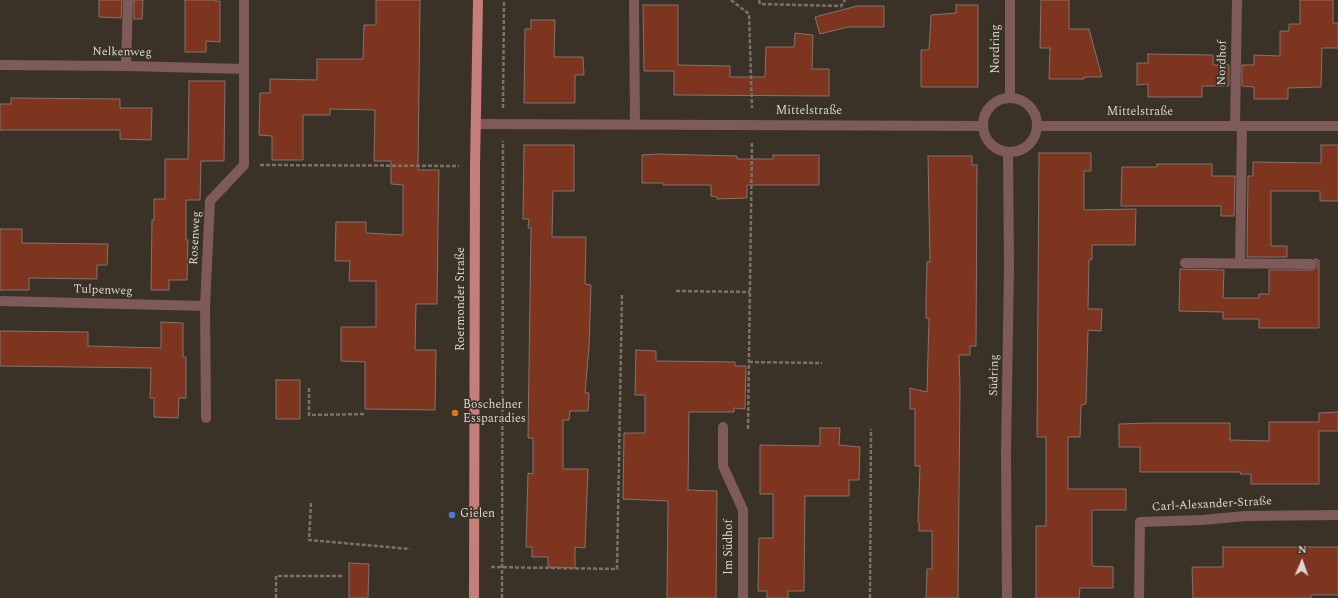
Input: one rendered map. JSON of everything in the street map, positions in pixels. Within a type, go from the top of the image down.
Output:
[{"type":"main road","name":"Roermonder Straße","points":[[474,598],[475,166],[478,0]]},
{"type":"street","points":[[126,66],[128,0]]},
{"type":"street","points":[[244,0],[244,165]]},
{"type":"street","points":[[634,0],[635,124]]},
{"type":"street","name":"Nordring","points":[[1010,0],[1010,98]]},
{"type":"street","name":"Nordhof","points":[[1237,0],[1239,126]]},
{"type":"street","name":"Nelkenweg","points":[[0,65],[244,69]]},
{"type":"street","points":[[1010,98],[1026,103],[1033,110],[1037,118],[1037,132],[1033,141],[1026,148],[1017,152],[1008,152],[997,149],[984,135],[983,121],[986,112],[992,104],[1000,100],[1010,98]]},
{"type":"street","name":"Mittelstraße","points":[[476,124],[983,126]]},
{"type":"street","name":"Mittelstraße","points":[[1037,126],[1338,126]]},
{"type":"street","points":[[1239,126],[1240,264]]},
{"type":"street","name":"Südring","points":[[1007,598],[1006,453],[1009,267],[1008,152]]},
{"type":"street","name":"Rosenweg","points":[[206,418],[205,306],[210,201],[244,165]]},
{"type":"street","points":[[1185,263],[1311,264]]},
{"type":"street","name":"Tulpenweg","points":[[0,301],[205,306]]},
{"type":"street","name":"Im Südhof","points":[[723,427],[724,466],[743,510],[743,598]]},
{"type":"street","name":"Carl-Alexander-Straße","points":[[1139,598],[1140,522],[1197,520],[1245,516],[1338,515]]},
{"type":"path","points":[[502,598],[504,0]]},
{"type":"path","points":[[730,0],[749,14],[752,125],[748,429]]},
{"type":"path","points":[[759,0],[760,4],[841,6],[845,0]]},
{"type":"path","points":[[244,165],[475,166]]},
{"type":"path","points":[[676,291],[750,292]]},
{"type":"path","points":[[474,567],[617,569],[622,294]]},
{"type":"path","points":[[749,362],[822,363]]},
{"type":"path","points":[[309,388],[309,415],[365,414]]},
{"type":"path","points":[[870,598],[871,429]]},
{"type":"path","points":[[310,503],[309,540],[410,549]]},
{"type":"path","points":[[276,598],[276,576],[342,576]]},
{"type":"building","points":[[99,0],[122,0],[121,18],[99,17]]},
{"type":"building","points":[[134,0],[143,0],[142,19],[134,19]]},
{"type":"building","points":[[185,0],[220,1],[220,42],[206,41],[206,52],[185,52]]},
{"type":"building","points":[[376,0],[420,0],[418,170],[439,170],[437,304],[416,304],[415,350],[436,350],[435,410],[365,409],[365,362],[341,361],[341,327],[376,327],[376,281],[349,281],[350,261],[335,261],[336,222],[366,222],[366,233],[403,235],[403,185],[391,184],[391,161],[374,161],[375,110],[330,109],[330,115],[303,115],[303,160],[272,160],[272,136],[259,135],[260,93],[270,93],[270,79],[317,80],[317,59],[363,59],[364,25],[376,25]]},
{"type":"building","points":[[1041,0],[1069,0],[1069,29],[1089,29],[1102,77],[1084,77],[1084,79],[1049,79],[1050,48],[1040,48]]},
{"type":"building","points":[[1300,0],[1333,0],[1333,23],[1338,23],[1338,48],[1322,48],[1321,87],[1288,88],[1288,99],[1254,99],[1254,87],[1242,86],[1242,65],[1254,65],[1254,55],[1280,56],[1280,31],[1289,31],[1289,24],[1300,24]]},
{"type":"building","points":[[643,5],[678,5],[678,65],[730,66],[730,77],[765,77],[766,47],[794,47],[795,33],[813,35],[812,69],[829,69],[829,96],[674,95],[674,71],[644,71]]},
{"type":"building","points":[[956,5],[978,5],[978,87],[921,87],[921,50],[929,50],[931,15],[956,13]]},
{"type":"building","points":[[857,6],[884,6],[884,27],[848,27],[820,34],[815,17]]},
{"type":"building","points":[[531,20],[555,20],[554,57],[583,57],[584,75],[575,75],[575,103],[524,103],[525,29],[531,29]]},
{"type":"building","points":[[1148,54],[1213,55],[1213,65],[1229,65],[1229,86],[1202,86],[1202,97],[1148,97],[1148,84],[1137,85],[1137,63],[1148,63]]},
{"type":"building","points":[[189,81],[225,81],[224,161],[201,161],[200,200],[186,200],[186,240],[188,240],[187,280],[169,280],[169,290],[151,290],[152,220],[154,220],[154,199],[165,199],[165,159],[188,159]]},
{"type":"building","points":[[11,98],[120,99],[120,108],[152,108],[151,140],[120,139],[120,130],[0,130],[0,104],[11,104]]},
{"type":"building","points":[[524,145],[574,145],[574,191],[553,191],[552,237],[586,237],[585,284],[591,285],[589,347],[585,393],[589,393],[588,411],[570,411],[569,420],[563,420],[563,469],[588,469],[585,548],[575,547],[575,568],[548,567],[548,557],[532,557],[532,547],[526,547],[528,473],[533,474],[533,438],[528,438],[531,228],[528,228],[529,219],[523,219]]},
{"type":"building","points":[[1321,145],[1338,145],[1338,201],[1320,201],[1320,191],[1271,191],[1271,246],[1287,246],[1287,257],[1247,257],[1248,176],[1253,176],[1253,162],[1321,163]]},
{"type":"building","points":[[1039,153],[1091,153],[1091,171],[1084,171],[1084,210],[1136,209],[1135,245],[1092,245],[1092,259],[1089,260],[1088,309],[1102,309],[1101,331],[1088,330],[1086,404],[1081,405],[1080,437],[1068,437],[1068,489],[1126,489],[1126,510],[1092,510],[1092,566],[1113,567],[1113,588],[1080,588],[1079,598],[1036,598],[1036,526],[1046,526],[1046,437],[1037,437]]},
{"type":"building","points":[[642,155],[737,156],[737,159],[773,159],[773,155],[819,155],[819,185],[747,185],[747,198],[717,199],[717,197],[711,196],[711,185],[663,185],[663,183],[642,183]]},
{"type":"building","points":[[928,156],[972,156],[972,165],[977,165],[976,346],[970,346],[970,355],[959,355],[958,598],[926,598],[927,569],[932,569],[932,531],[919,531],[920,466],[915,466],[915,409],[910,409],[910,388],[927,392],[929,318],[926,318],[926,300],[927,262],[930,262]]},
{"type":"building","points":[[1157,164],[1212,164],[1212,176],[1235,176],[1234,216],[1221,216],[1221,206],[1121,206],[1122,167],[1157,167]]},
{"type":"building","points":[[0,229],[22,229],[22,243],[108,244],[107,265],[97,265],[97,279],[29,278],[29,290],[0,290]]},
{"type":"building","points":[[1315,259],[1319,260],[1319,328],[1259,328],[1259,319],[1223,319],[1223,312],[1179,311],[1180,269],[1224,270],[1223,298],[1259,298],[1259,294],[1269,294],[1269,270],[1311,270],[1317,267]]},
{"type":"building","points":[[161,322],[183,323],[183,357],[186,357],[186,398],[179,398],[178,418],[154,417],[154,398],[150,398],[151,368],[0,366],[0,331],[88,332],[88,346],[161,348]]},
{"type":"building","points":[[636,350],[656,351],[656,361],[735,362],[735,366],[746,366],[745,409],[734,408],[734,412],[689,412],[688,490],[717,491],[716,598],[667,598],[668,501],[623,499],[624,433],[645,433],[645,395],[635,395]]},
{"type":"building","points":[[276,380],[300,380],[300,419],[276,419]]},
{"type":"building","points":[[1338,412],[1338,431],[1319,431],[1319,484],[1251,484],[1251,474],[1240,474],[1241,472],[1140,472],[1140,447],[1119,447],[1119,424],[1230,423],[1230,440],[1269,441],[1269,422],[1319,422],[1319,413]]},
{"type":"building","points":[[820,428],[840,428],[839,445],[860,447],[859,480],[849,480],[849,496],[805,496],[804,591],[788,591],[788,598],[767,598],[767,591],[758,591],[759,538],[773,538],[773,494],[760,494],[760,445],[820,446]]},
{"type":"building","points":[[1223,547],[1338,547],[1338,595],[1311,595],[1311,598],[1193,598],[1192,567],[1223,567]]},
{"type":"building","points":[[349,563],[369,564],[368,598],[349,598]]},
{"type":"place","name":"Boschelner Essparadies","points":[[455,413]]},
{"type":"place","name":"Gielen","points":[[452,515]]}]
